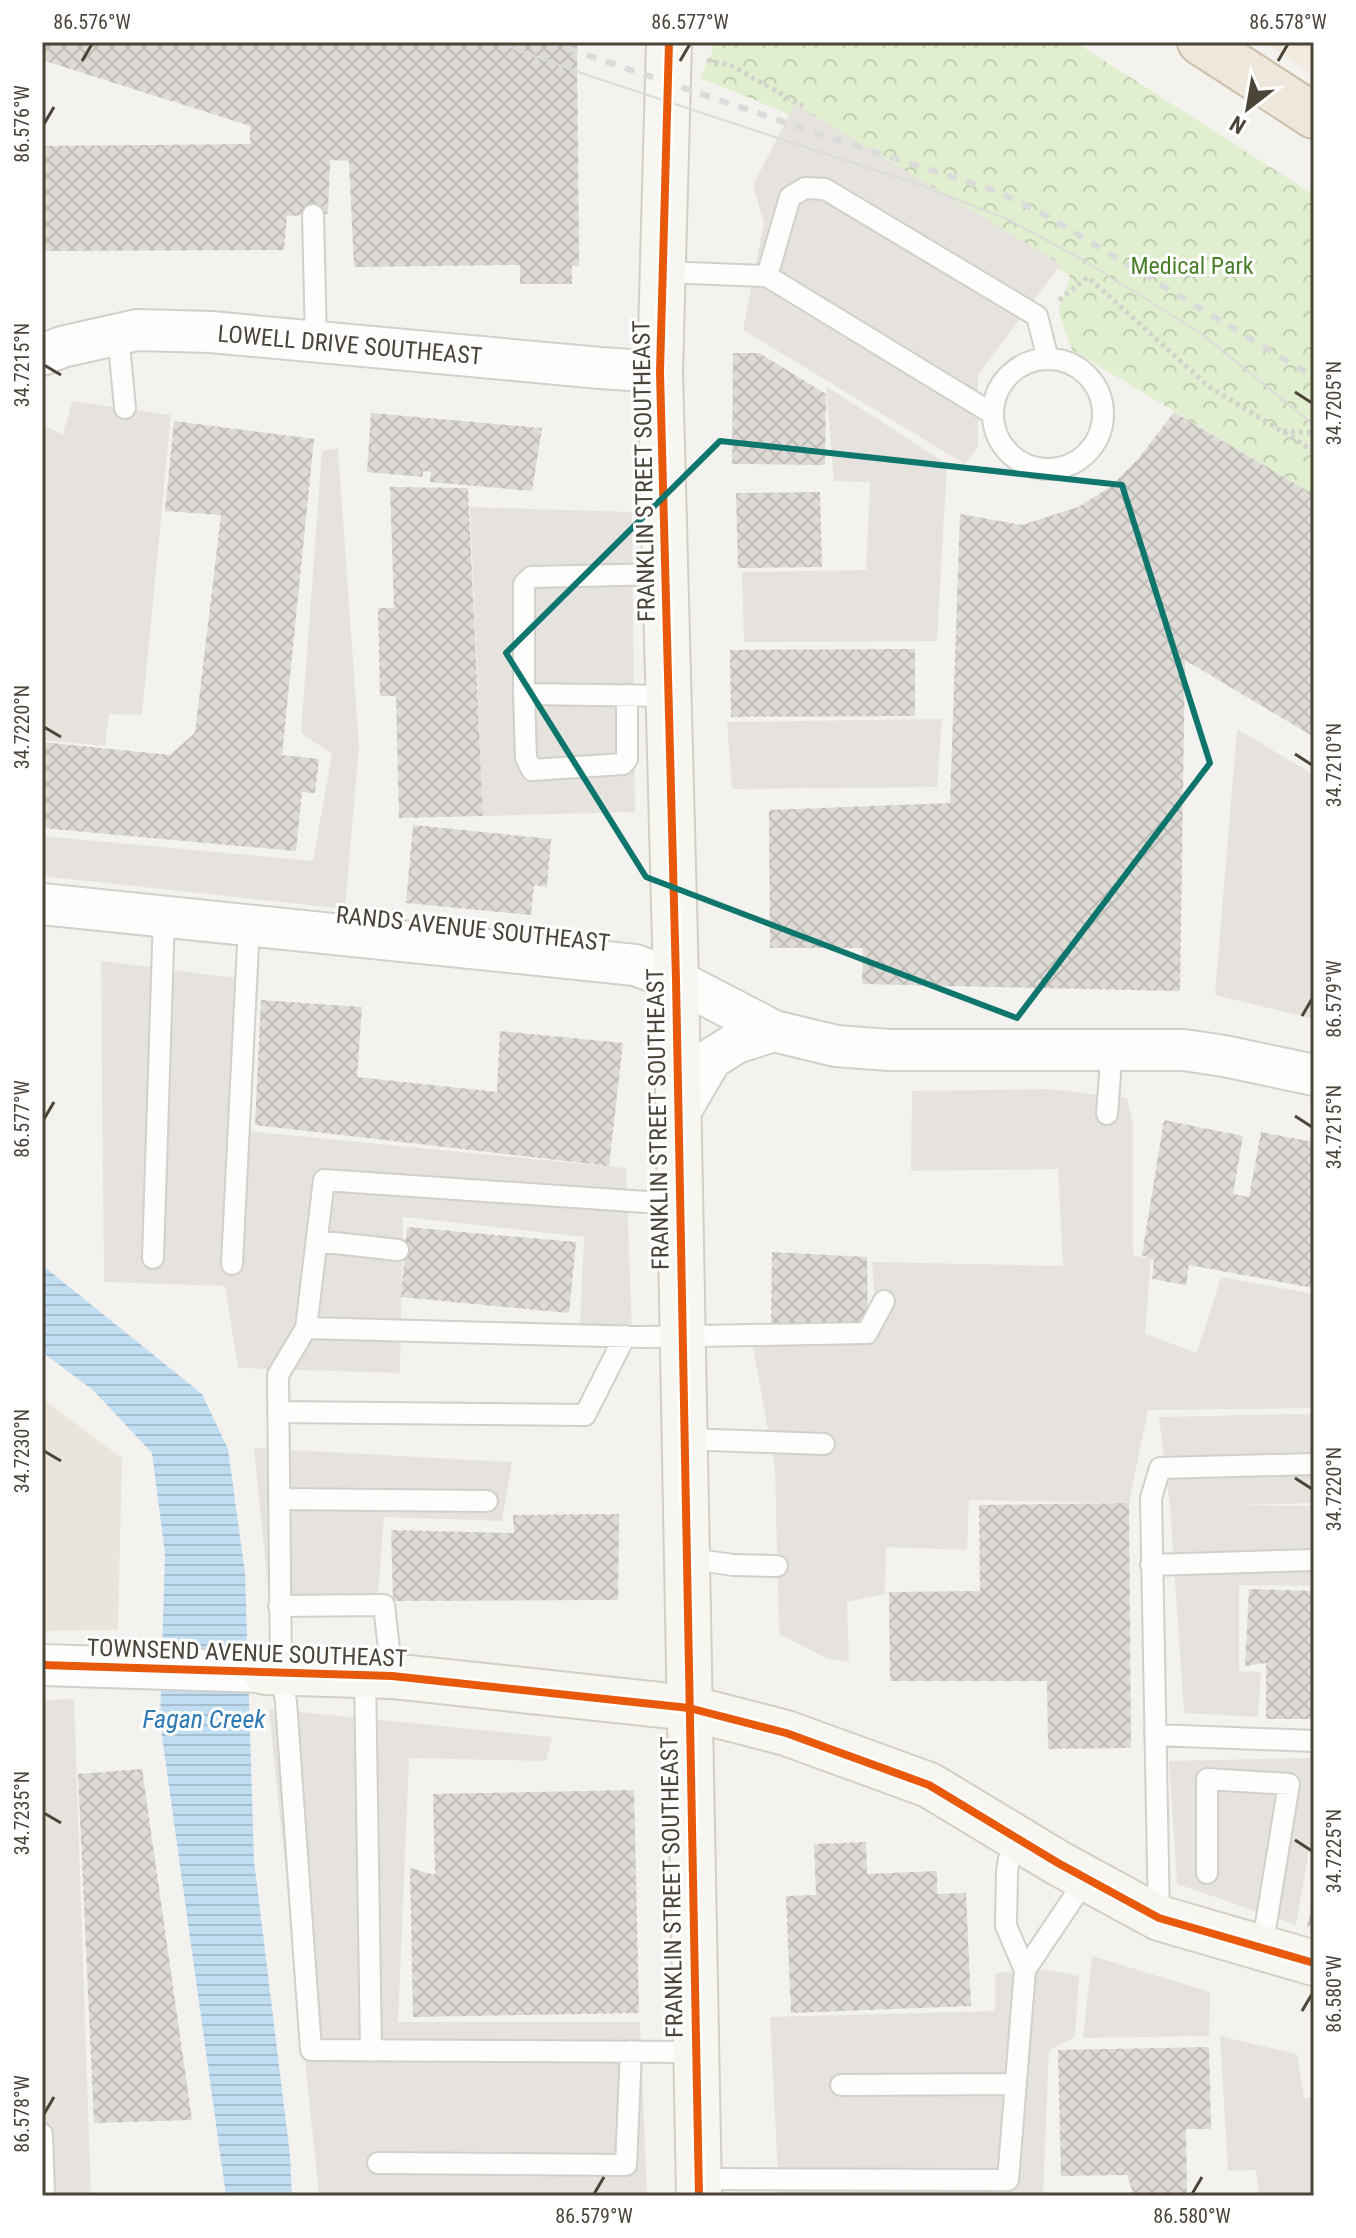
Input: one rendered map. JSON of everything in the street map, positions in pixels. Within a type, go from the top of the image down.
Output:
[{"type":"highway","points":[[1200,42],[1314,116]]},
{"type":"street","name":"FRANKLIN STREET SOUTHEAST","points":[[669,47],[660,372],[665,574],[648,695],[676,980],[699,2188]]},
{"type":"street","name":"LOWELL DRIVE SOUTHEAST","points":[[42,355],[62,347],[137,330],[196,331],[660,372]]},
{"type":"street","name":"RANDS AVENUE SOUTHEAST","points":[[42,904],[635,965],[676,980],[774,1031],[836,1046],[889,1050],[1184,1050],[1314,1075]]},
{"type":"street","points":[[678,1115],[711,1059],[736,1043],[774,1031]]},
{"type":"street","name":"TOWNSEND AVENUE SOUTHEAST","points":[[42,1665],[378,1676],[689,1708],[786,1733],[929,1785],[1086,1879],[1159,1918],[1314,1963]]},
{"type":"lane","points":[[767,276],[790,197],[805,188],[825,189],[1037,316],[1048,359]]},
{"type":"lane","points":[[313,215],[316,342]]},
{"type":"lane","points":[[663,272],[767,276],[993,414]]},
{"type":"lane","points":[[118,334],[125,408]]},
{"type":"lane","points":[[1048,359],[1065,361],[1081,369],[1094,383],[1102,401],[1103,420],[1098,438],[1087,454],[1071,464],[1053,469],[1034,467],[1016,459],[1003,447],[993,414],[1003,381],[1015,369],[1048,359]]},
{"type":"lane","points":[[524,694],[648,695],[623,764],[532,770],[526,758],[524,694],[524,584],[531,577],[665,574]]},
{"type":"lane","points":[[153,1258],[164,916]]},
{"type":"lane","points":[[232,1264],[249,925]]},
{"type":"lane","points":[[1107,1114],[1112,1048]]},
{"type":"lane","points":[[679,1201],[646,1202],[324,1180],[306,1328],[278,1375],[279,1606],[273,1672],[286,1702],[311,2050],[696,2052]]},
{"type":"lane","points":[[317,1241],[398,1250]]},
{"type":"lane","points":[[306,1328],[625,1336],[867,1333],[884,1301]]},
{"type":"lane","points":[[278,1412],[585,1415],[625,1336]]},
{"type":"lane","points":[[683,1439],[824,1444]]},
{"type":"lane","points":[[1159,1918],[1151,1498],[1160,1468],[1314,1464]]},
{"type":"lane","points":[[280,1499],[487,1501]]},
{"type":"lane","points":[[685,1558],[733,1565],[777,1566]]},
{"type":"lane","points":[[1151,1565],[1314,1560]]},
{"type":"lane","points":[[279,1606],[384,1605],[378,1676],[371,2051]]},
{"type":"lane","points":[[1155,1735],[1314,1741]]},
{"type":"lane","points":[[1207,1873],[1207,1779],[1289,1784],[1262,1948]]},
{"type":"lane","points":[[699,2188],[1008,2180],[1025,1970],[1006,1926],[1007,1871],[1013,1836]]},
{"type":"lane","points":[[1025,1970],[1086,1879]]},
{"type":"lane","points":[[378,2163],[626,2165],[631,2051]]},
{"type":"lane","points":[[841,2085],[1015,2084]]},
{"type":"lane","points":[[42,2134],[44,2196]]},
{"type":"path","points":[[669,47],[730,65],[803,106]]},
{"type":"path","points":[[1037,316],[1088,277],[1208,386],[1314,451]]},
{"type":"path","points":[[1281,431],[1314,433]]},
{"type":"highlighted area","points":[[720,441],[1122,485],[1210,763],[1017,1018],[646,877],[506,653]]},
{"type":"shaded area","points":[[1264,42],[1314,42],[1314,75]]},
{"type":"shaded area","points":[[795,104],[1061,264],[978,375],[978,447],[965,464],[743,330],[764,223],[753,185]]},
{"type":"shaded area","points":[[826,386],[947,464],[937,641],[744,642],[742,572],[866,570],[870,482],[834,481]]},
{"type":"shaded area","points":[[72,401],[171,415],[142,715],[109,714],[105,746],[42,740],[42,424],[63,435]]},
{"type":"shaded area","points":[[338,448],[359,746],[345,909],[42,876],[42,836],[313,861],[332,754],[301,733],[322,451]]},
{"type":"shaded area","points":[[470,507],[632,512],[635,812],[483,816]]},
{"type":"shaded area","points":[[942,719],[937,787],[732,789],[727,722]]},
{"type":"shaded area","points":[[1237,729],[1314,775],[1314,1019],[1215,995]]},
{"type":"shaded area","points":[[101,961],[259,981],[246,1131],[626,1168],[632,1332],[580,1325],[584,1237],[403,1217],[400,1373],[238,1368],[225,1286],[104,1282]]},
{"type":"shaded area","points":[[1049,1089],[1127,1098],[1133,1125],[1133,1255],[1151,1259],[1145,1334],[1197,1353],[1221,1277],[1314,1294],[1314,1408],[1148,1410],[1129,1503],[969,1500],[967,1550],[886,1547],[885,1594],[847,1602],[849,1662],[826,1658],[779,1634],[775,1469],[752,1342],[877,1342],[872,1262],[1063,1266],[1058,1169],[911,1171],[912,1091]]},
{"type":"shaded area","points":[[42,1398],[122,1458],[118,1630],[42,1631]]},
{"type":"shaded area","points":[[1314,1414],[1314,1503],[1236,1505],[1314,1506],[1314,1586],[1239,1585],[1239,1671],[1261,1672],[1258,1717],[1184,1713],[1170,1506],[1159,1417]]},
{"type":"shaded area","points":[[254,1448],[512,1462],[502,1521],[384,1517],[377,1609],[270,1609]]},
{"type":"shaded area","points":[[74,1699],[91,2196],[42,2196],[42,1700]]},
{"type":"shaded area","points":[[269,1709],[552,1737],[546,1761],[409,1758],[398,2022],[640,2022],[647,2196],[319,2196]]},
{"type":"shaded area","points":[[1314,1758],[1314,1821],[1296,1925],[1177,1884],[1169,1761]]},
{"type":"shaded area","points":[[1092,1956],[1210,1992],[1209,2036],[1083,2038]]},
{"type":"shaded area","points":[[1049,1970],[1079,1976],[1075,2037],[1049,2050],[1043,2196],[779,2196],[770,2017],[995,2011],[995,1973]]},
{"type":"shaded area","points":[[1220,2036],[1297,2054],[1304,2098],[1314,2098],[1314,2196],[1259,2196],[1256,2170],[1228,2171]]},
{"type":"green space","name":"Medical Park","points":[[713,42],[1075,42],[1314,195],[1314,495],[1072,350],[1058,311],[1070,276],[982,222],[777,109],[700,78],[712,52]]},
{"type":"water","name":"Fagan Creek","points":[[42,1265],[202,1394],[228,1449],[245,1573],[254,1861],[290,2155],[292,2196],[226,2196],[160,1722],[165,1553],[152,1453],[93,1390],[42,1352]]},
{"type":"building","points":[[42,42],[577,42],[579,266],[572,266],[572,284],[520,284],[520,265],[354,267],[349,161],[330,160],[328,214],[287,216],[284,250],[42,251],[42,146],[250,144],[250,126],[42,60]]},
{"type":"building","points":[[733,353],[759,353],[826,394],[825,465],[732,464]]},
{"type":"building","points":[[1174,412],[1314,495],[1314,737],[1185,660],[1180,991],[862,984],[863,948],[770,948],[769,810],[950,803],[960,514],[1022,525],[1078,507],[1110,487],[1139,458]]},
{"type":"building","points":[[371,413],[542,428],[532,491],[430,482],[431,472],[423,471],[423,477],[367,472]]},
{"type":"building","points":[[174,421],[314,439],[282,755],[319,759],[315,793],[302,792],[296,851],[42,828],[42,742],[170,755],[195,733],[221,515],[165,511]]},
{"type":"building","points":[[390,487],[468,488],[483,816],[399,818],[396,696],[380,696],[378,608],[394,608]]},
{"type":"building","points":[[820,492],[822,567],[738,568],[736,493]]},
{"type":"building","points":[[915,649],[915,716],[731,717],[730,650]]},
{"type":"building","points":[[413,825],[551,839],[547,887],[534,885],[531,915],[406,903]]},
{"type":"building","points":[[261,1000],[362,1007],[357,1077],[497,1092],[500,1031],[623,1043],[609,1166],[255,1125]]},
{"type":"building","points":[[1164,1120],[1243,1136],[1233,1194],[1249,1197],[1261,1132],[1314,1142],[1314,1288],[1189,1265],[1186,1285],[1152,1279],[1154,1260],[1142,1255]]},
{"type":"building","points":[[407,1227],[576,1242],[569,1313],[401,1297]]},
{"type":"building","points":[[772,1252],[867,1257],[868,1326],[771,1325]]},
{"type":"building","points":[[1129,1503],[1131,1748],[1048,1749],[1047,1681],[890,1681],[889,1592],[980,1591],[979,1505]]},
{"type":"building","points":[[619,1514],[618,1600],[393,1601],[391,1530],[514,1533],[513,1515]]},
{"type":"building","points":[[1249,1589],[1314,1591],[1314,1719],[1266,1719],[1266,1663],[1245,1666]]},
{"type":"building","points":[[142,1769],[192,2120],[94,2123],[78,1774]]},
{"type":"building","points":[[634,1790],[639,2013],[413,2017],[410,1868],[435,1875],[433,1794]]},
{"type":"building","points":[[866,1842],[867,1874],[937,1871],[937,1894],[966,1893],[971,2006],[791,2013],[786,1896],[816,1895],[814,1844]]},
{"type":"building","points":[[1313,1900],[1314,1927],[1307,1927]]},
{"type":"building","points":[[1209,2047],[1211,2129],[1186,2129],[1187,2196],[1134,2196],[1127,2175],[1061,2176],[1058,2050]]},
{"type":"tram line","points":[[496,42],[914,183],[1007,219],[1083,260],[1202,334],[1314,425]]},
{"type":"railway","points":[[549,42],[993,190],[1042,213],[1314,377]]},
{"type":"cycle path","points":[[669,42],[660,372],[676,980],[699,2196]]},
{"type":"cycle path","points":[[42,1665],[392,1676],[689,1708],[786,1733],[929,1785],[1058,1863],[1159,1918],[1314,1963]]}]
